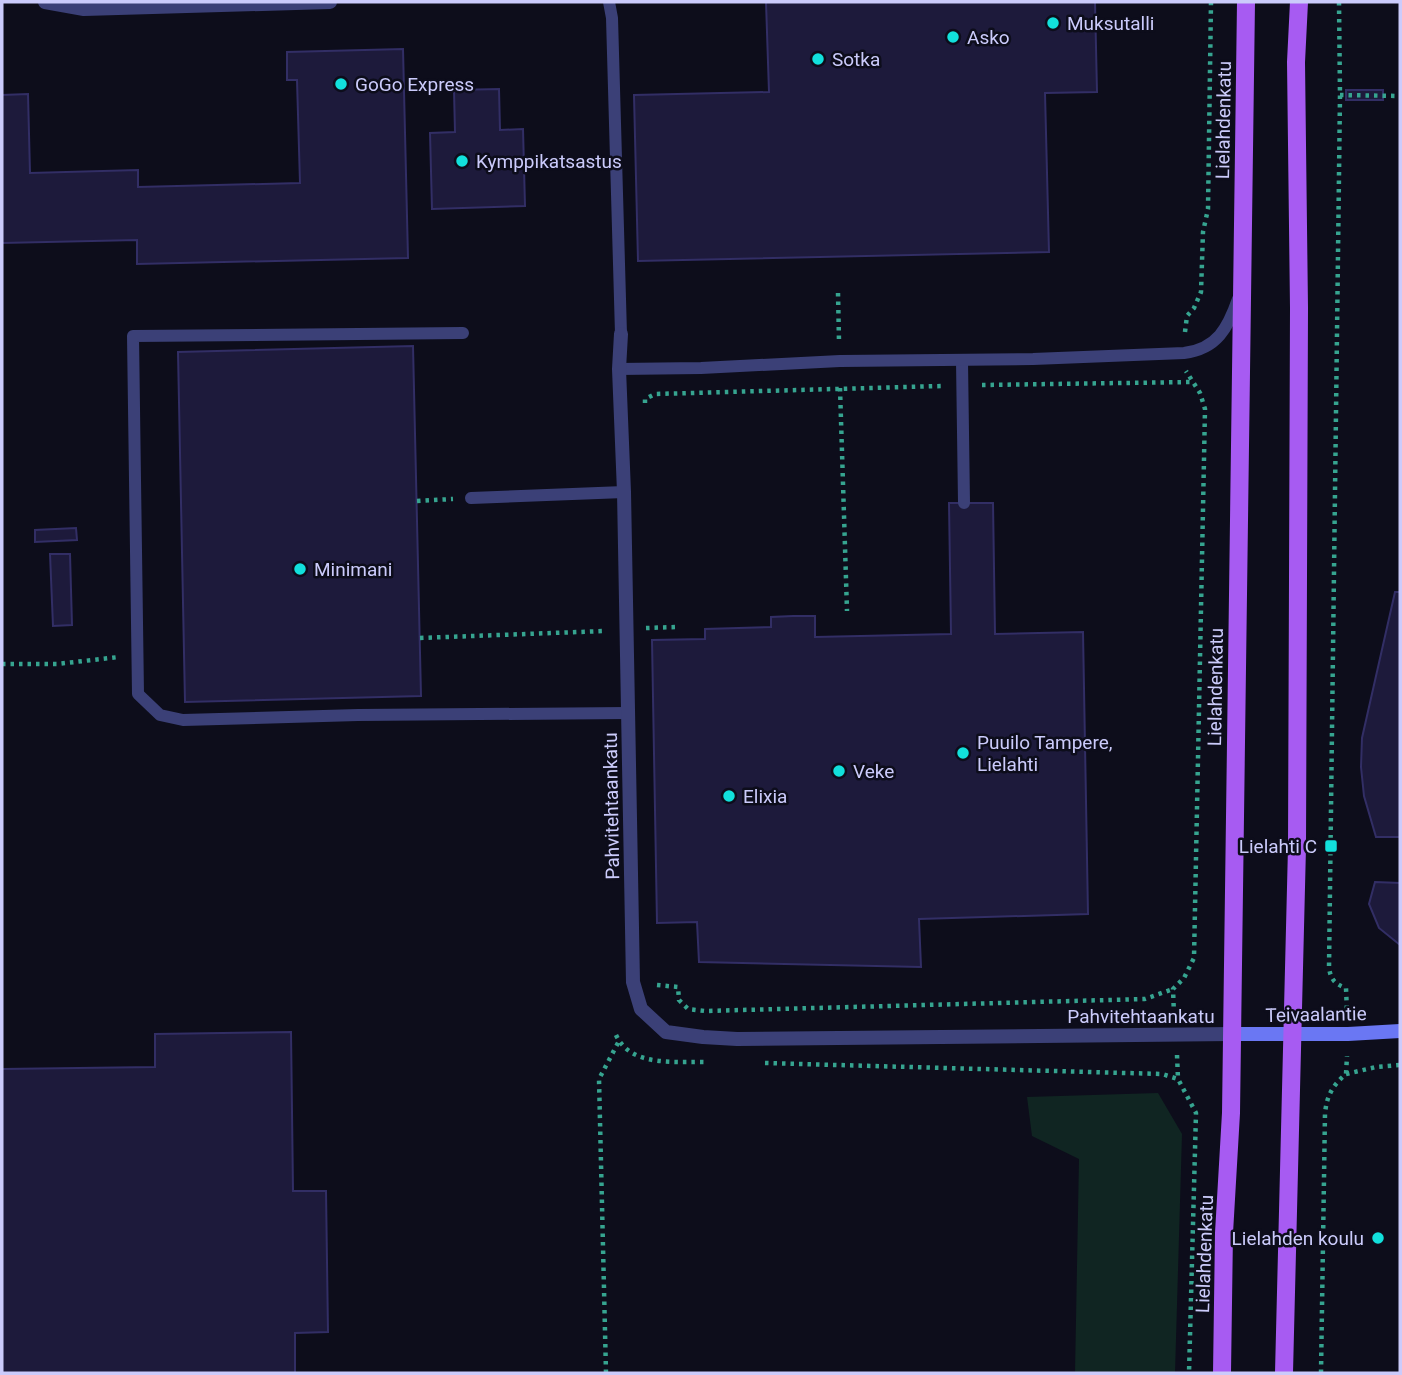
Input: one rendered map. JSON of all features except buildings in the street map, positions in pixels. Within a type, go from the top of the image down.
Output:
[{"type":"main road","name":"Lielahdenkatu","points":[[1222,1373],[1224,1233],[1231,1113],[1246,2]]},
{"type":"main road","points":[[1284,1373],[1297,846],[1296,62],[1299,2]]},
{"type":"main road","name":"Teivaalantie","points":[[1232,1034],[1400,1031]]},
{"type":"street","points":[[45,2],[84,9],[330,2]]},
{"type":"street","name":"Pahvitehtaankatu","points":[[621,334],[619,369],[624,492],[633,982],[641,1009],[666,1032],[737,1039],[1232,1034]]},
{"type":"lane","name":"Pahvitehtaankatu","points":[[609,2],[612,18],[621,334]]},
{"type":"lane","points":[[619,369],[1184,353],[1197,351],[1214,341],[1230,322],[1242,286]]},
{"type":"lane","points":[[463,333],[133,336],[138,694],[160,715],[183,720],[358,715],[628,713]]},
{"type":"lane","points":[[962,361],[964,503]]},
{"type":"lane","points":[[471,498],[624,492]]},
{"type":"path","points":[[633,982],[678,987],[679,1000],[688,1009],[705,1011],[1145,999],[1173,989],[1184,978],[1194,958],[1205,409],[1200,393],[1184,369],[1184,353],[1187,316],[1201,292],[1203,232],[1208,209],[1211,2]]},
{"type":"path","points":[[1339,2],[1329,968],[1335,984],[1346,988],[1346,1074]]},
{"type":"path","points":[[1340,95],[1400,96]]},
{"type":"path","points":[[838,293],[847,611]]},
{"type":"path","points":[[645,412],[645,399],[655,394],[1191,382]]},
{"type":"path","points":[[417,501],[471,498]]},
{"type":"path","points":[[649,615],[649,628]]},
{"type":"path","points":[[420,638],[676,628]]},
{"type":"path","points":[[2,664],[57,664],[138,655]]},
{"type":"path","points":[[1173,989],[1178,1079],[1196,1113],[1189,1373]]},
{"type":"path","points":[[616,1035],[634,1054],[654,1060],[709,1062]]},
{"type":"path","points":[[606,1373],[599,1079],[619,1041]]},
{"type":"path","points":[[764,1063],[1162,1074],[1178,1079]]},
{"type":"path","points":[[1321,1373],[1326,1098],[1335,1083],[1346,1074],[1400,1065]]},
{"type":"path","points":[[1196,1113],[1231,1113]]},
{"type":"path","points":[[1289,1115],[1325,1113]]},
{"type":"green space","points":[[1158,1093],[1182,1134],[1175,1373],[1075,1373],[1079,1159],[1032,1136],[1027,1097]]},
{"type":"place","name":"Muksutalli","points":[[1053,23]]},
{"type":"place","name":"Asko","points":[[953,37]]},
{"type":"place","name":"Sotka","points":[[818,59]]},
{"type":"place","name":"GoGo Express","points":[[341,84]]},
{"type":"place","name":"Kymppikatsastus","points":[[462,161]]},
{"type":"place","name":"Minimani","points":[[300,569]]},
{"type":"place","name":"Puuilo Tampere, Lielahti","points":[[963,753]]},
{"type":"place","name":"Veke","points":[[839,771]]},
{"type":"place","name":"Elixia","points":[[729,796]]},
{"type":"place","name":"Lielahti C","points":[[1331,846]]},
{"type":"place","name":"Lielahden koulu","points":[[1378,1238]]}]
